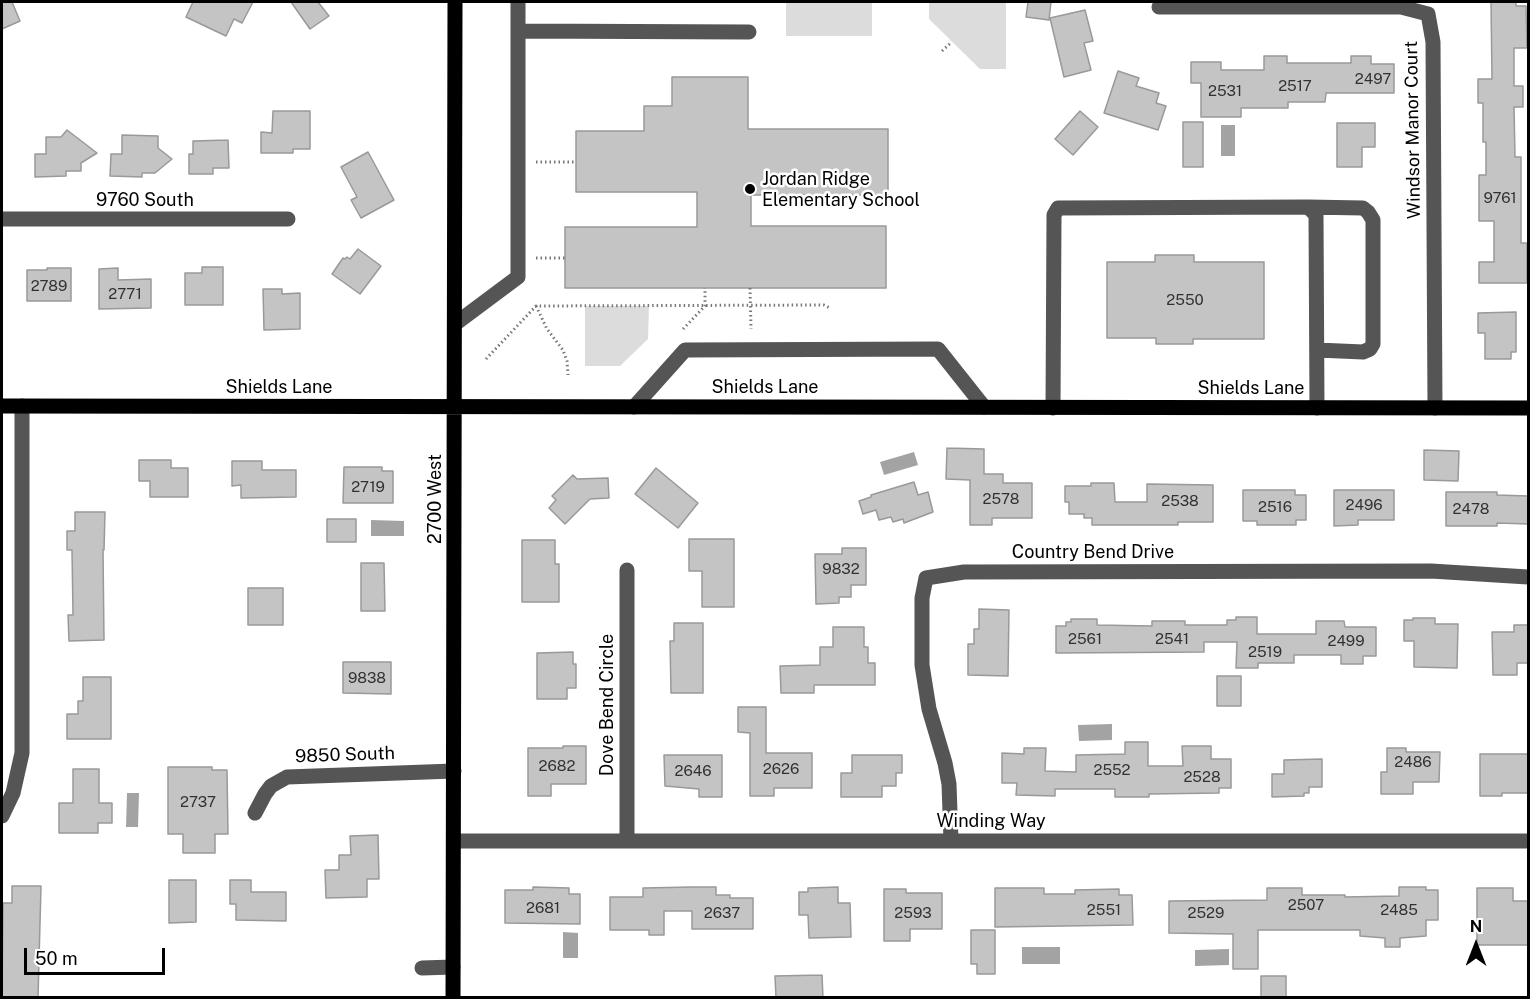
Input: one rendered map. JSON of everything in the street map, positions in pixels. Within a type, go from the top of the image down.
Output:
[{"type":"main road","name":"2700 West","points":[[453,998],[455,2]]},
{"type":"main road","name":"Shields Lane","points":[[2,406],[1528,408]]},
{"type":"street","points":[[455,324],[518,277],[518,2]]},
{"type":"street","name":"Windsor Manor Court","points":[[1159,7],[1401,7],[1428,14],[1433,42],[1435,408]]},
{"type":"street","points":[[518,31],[749,32]]},
{"type":"street","points":[[1308,207],[1316,215],[1317,408]]},
{"type":"street","points":[[1053,408],[1054,215],[1058,208],[1363,208],[1372,220],[1373,344],[1364,352],[1317,350]]},
{"type":"street","name":"9760 South","points":[[2,219],[288,219]]},
{"type":"street","points":[[634,407],[685,350],[938,349],[984,407]]},
{"type":"street","points":[[2,816],[13,793],[22,753],[22,406]]},
{"type":"street","name":"Dove Bend Circle","points":[[627,570],[627,841]]},
{"type":"street","name":"Country Bend Drive","points":[[951,841],[949,784],[929,709],[922,665],[922,598],[926,578],[944,574],[976,572],[1431,571],[1528,577]]},
{"type":"street","name":"9850 South","points":[[255,813],[272,786],[287,777],[454,771]]},
{"type":"street","name":"Winding Way","points":[[454,841],[1528,841]]},
{"type":"street","points":[[422,968],[453,968]]},
{"type":"path","points":[[942,51],[952,42]]},
{"type":"path","points":[[536,162],[576,162]]},
{"type":"path","points":[[536,258],[565,258]]},
{"type":"path","points":[[683,329],[705,306],[705,288]]},
{"type":"path","points":[[750,288],[751,329]]},
{"type":"path","points":[[486,359],[536,306],[824,305],[830,308]]},
{"type":"path","points":[[536,306],[547,329],[563,350],[568,375]]},
{"type":"shaded area","points":[[786,2],[872,2],[872,36],[786,36]]},
{"type":"shaded area","points":[[929,2],[1006,2],[1006,69],[980,69],[929,19]]},
{"type":"shaded area","points":[[1221,125],[1235,125],[1235,156],[1221,156]]},
{"type":"shaded area","points":[[585,306],[649,306],[648,339],[620,366],[585,366]]},
{"type":"shaded area","points":[[914,452],[918,465],[884,475],[880,462]]},
{"type":"shaded area","points":[[371,520],[404,521],[404,536],[371,536]]},
{"type":"shaded area","points":[[1112,724],[1112,740],[1079,741],[1078,725]]},
{"type":"shaded area","points":[[127,793],[139,793],[138,827],[126,827]]},
{"type":"shaded area","points":[[563,932],[578,933],[578,958],[563,958]]},
{"type":"shaded area","points":[[1022,947],[1060,947],[1060,964],[1022,964]]},
{"type":"shaded area","points":[[1229,949],[1229,965],[1195,966],[1195,950]]},
{"type":"building","points":[[2,2],[12,2],[20,21],[2,29]]},
{"type":"building","points":[[193,2],[253,2],[242,23],[234,19],[226,36],[186,17]]},
{"type":"building","points":[[291,2],[318,2],[329,16],[310,29]]},
{"type":"building","points":[[1028,2],[1051,2],[1049,20],[1026,17]]},
{"type":"building","points":[[1491,2],[1516,2],[1516,6],[1526,6],[1527,48],[1514,48],[1514,86],[1523,86],[1523,107],[1514,107],[1515,157],[1521,157],[1521,243],[1527,243],[1527,283],[1479,283],[1479,262],[1494,262],[1494,221],[1479,221],[1479,175],[1486,175],[1486,142],[1483,142],[1483,103],[1478,103],[1478,79],[1492,79]]},
{"type":"building","points":[[1085,10],[1093,41],[1084,43],[1091,70],[1064,77],[1050,18]]},
{"type":"building","points":[[1264,56],[1287,56],[1287,63],[1351,63],[1351,56],[1371,56],[1371,64],[1394,64],[1394,93],[1326,93],[1325,102],[1288,102],[1288,108],[1241,108],[1241,117],[1201,117],[1201,83],[1191,83],[1191,62],[1221,62],[1221,70],[1264,70]]},
{"type":"building","points":[[1118,71],[1139,78],[1136,86],[1159,93],[1156,103],[1166,106],[1158,130],[1104,113]]},
{"type":"building","points":[[672,77],[748,77],[748,129],[888,129],[888,195],[751,195],[751,226],[886,226],[886,288],[565,288],[565,227],[697,227],[697,192],[576,192],[576,131],[644,131],[644,106],[672,106]]},
{"type":"building","points":[[273,111],[310,111],[310,149],[293,149],[293,153],[261,153],[261,132],[272,133]]},
{"type":"building","points":[[1080,111],[1098,127],[1073,155],[1055,139]]},
{"type":"building","points":[[1183,122],[1203,122],[1203,167],[1183,167]]},
{"type":"building","points":[[1337,123],[1375,123],[1375,147],[1362,147],[1362,167],[1337,167]]},
{"type":"building","points":[[67,130],[97,153],[81,163],[81,171],[66,171],[66,176],[35,177],[35,154],[46,154],[46,137],[61,137]]},
{"type":"building","points":[[122,135],[158,136],[158,148],[172,159],[155,173],[142,173],[142,177],[110,176],[111,154],[122,154]]},
{"type":"building","points":[[228,140],[229,168],[213,168],[213,174],[189,174],[189,154],[193,154],[193,141]]},
{"type":"building","points":[[368,152],[394,200],[361,218],[351,200],[357,197],[341,167]]},
{"type":"building","points":[[358,249],[381,266],[360,294],[332,274],[343,258],[350,259]]},
{"type":"building","points":[[1155,255],[1194,255],[1194,262],[1264,262],[1264,339],[1193,339],[1193,344],[1156,344],[1156,338],[1107,338],[1107,262],[1155,262]]},
{"type":"building","points":[[202,267],[223,267],[223,305],[185,305],[185,273],[202,273]]},
{"type":"building","points":[[47,268],[71,268],[71,301],[27,301],[27,270],[47,270]]},
{"type":"building","points":[[118,268],[118,280],[151,279],[151,308],[99,309],[99,269]]},
{"type":"building","points":[[263,289],[282,289],[282,294],[300,293],[300,329],[264,330]]},
{"type":"building","points":[[1516,312],[1516,352],[1511,352],[1511,359],[1485,359],[1485,333],[1478,333],[1478,313]]},
{"type":"building","points":[[947,448],[984,449],[984,474],[1003,474],[1003,483],[1032,483],[1032,518],[992,518],[992,525],[970,525],[970,480],[946,479]]},
{"type":"building","points":[[1424,450],[1459,451],[1458,481],[1424,480]]},
{"type":"building","points":[[139,460],[171,460],[171,468],[188,468],[188,497],[150,497],[150,481],[139,481]]},
{"type":"building","points":[[232,461],[262,461],[262,470],[296,470],[296,497],[241,498],[241,485],[232,486]]},
{"type":"building","points":[[344,467],[382,467],[382,471],[393,471],[393,503],[343,503]]},
{"type":"building","points":[[656,468],[698,503],[678,528],[635,494]]},
{"type":"building","points":[[573,475],[577,479],[608,478],[609,498],[590,499],[565,524],[549,508],[556,500],[552,496]]},
{"type":"building","points":[[914,482],[918,495],[928,492],[933,512],[904,523],[903,519],[893,522],[891,517],[879,520],[876,510],[863,514],[859,501]]},
{"type":"building","points":[[1091,483],[1114,483],[1115,502],[1147,502],[1147,484],[1213,485],[1213,522],[1178,522],[1178,525],[1092,525],[1092,518],[1084,518],[1084,514],[1069,514],[1069,502],[1065,502],[1065,486],[1091,486]]},
{"type":"building","points":[[1243,490],[1295,490],[1295,495],[1306,495],[1306,520],[1296,520],[1296,525],[1257,525],[1257,521],[1243,521]]},
{"type":"building","points":[[1334,490],[1394,490],[1394,520],[1358,520],[1358,525],[1334,526]]},
{"type":"building","points":[[1446,492],[1497,492],[1497,495],[1528,496],[1528,524],[1446,526]]},
{"type":"building","points":[[75,512],[105,512],[104,640],[69,641],[68,615],[73,615],[72,550],[67,550],[67,531],[75,531]]},
{"type":"building","points":[[327,519],[356,519],[356,542],[327,542]]},
{"type":"building","points":[[689,539],[734,539],[734,607],[702,607],[702,571],[689,571]]},
{"type":"building","points":[[522,540],[555,540],[555,564],[559,564],[559,602],[522,602]]},
{"type":"building","points":[[842,548],[866,548],[866,585],[851,585],[851,597],[839,597],[839,603],[816,604],[815,554],[842,554]]},
{"type":"building","points":[[361,563],[384,563],[385,611],[361,611]]},
{"type":"building","points":[[248,588],[283,588],[283,625],[248,625]]},
{"type":"building","points":[[979,609],[1009,610],[1008,676],[968,675],[968,644],[974,644],[974,629],[979,629]]},
{"type":"building","points":[[1236,617],[1257,617],[1257,634],[1316,634],[1316,621],[1344,621],[1345,627],[1376,627],[1376,656],[1363,656],[1363,664],[1341,664],[1341,655],[1294,655],[1294,663],[1258,663],[1258,668],[1236,668],[1237,642],[1204,642],[1204,652],[1056,653],[1056,626],[1066,626],[1066,622],[1071,622],[1071,619],[1097,619],[1097,625],[1152,626],[1152,621],[1185,621],[1185,625],[1227,625],[1227,620],[1236,620]]},
{"type":"building","points":[[1413,618],[1435,618],[1435,624],[1458,624],[1457,668],[1414,667],[1414,641],[1404,641],[1404,620],[1413,620]]},
{"type":"building","points":[[674,623],[703,623],[703,693],[671,693],[670,641],[674,641]]},
{"type":"building","points":[[1514,625],[1528,625],[1528,663],[1517,663],[1517,675],[1493,675],[1492,632],[1514,632]]},
{"type":"building","points":[[833,627],[864,627],[864,647],[868,647],[868,663],[875,663],[875,685],[814,685],[814,693],[781,693],[780,666],[820,665],[820,647],[833,647]]},
{"type":"building","points":[[573,652],[573,664],[576,664],[576,688],[567,688],[567,699],[537,699],[537,653]]},
{"type":"building","points":[[343,662],[391,662],[391,694],[343,693]]},
{"type":"building","points":[[1217,676],[1241,676],[1241,706],[1217,706]]},
{"type":"building","points":[[83,677],[111,677],[111,739],[67,739],[67,714],[78,714],[78,701],[83,701]]},
{"type":"building","points":[[738,707],[766,707],[766,753],[812,753],[812,788],[774,788],[774,796],[750,796],[750,733],[738,732]]},
{"type":"building","points":[[1125,742],[1148,742],[1148,766],[1183,766],[1182,746],[1211,746],[1211,759],[1231,759],[1231,788],[1219,788],[1219,793],[1149,794],[1149,797],[1115,797],[1115,789],[1055,789],[1055,796],[1016,795],[1017,783],[1002,783],[1002,753],[1024,754],[1024,748],[1046,748],[1045,771],[1076,772],[1076,755],[1125,754]]},
{"type":"building","points":[[563,746],[586,746],[586,784],[551,784],[551,796],[528,796],[528,748],[563,748]]},
{"type":"building","points":[[1387,748],[1406,748],[1406,752],[1440,752],[1439,782],[1413,782],[1413,794],[1381,794],[1381,772],[1387,772]]},
{"type":"building","points":[[1480,754],[1528,754],[1528,793],[1480,796]]},
{"type":"building","points":[[664,755],[722,755],[722,797],[699,797],[699,789],[665,786]]},
{"type":"building","points":[[852,755],[902,755],[902,773],[896,773],[896,786],[882,786],[882,797],[841,797],[841,773],[852,773]]},
{"type":"building","points":[[1322,759],[1322,787],[1309,787],[1309,793],[1304,793],[1304,796],[1272,797],[1272,774],[1284,774],[1284,760]]},
{"type":"building","points":[[168,767],[212,767],[212,770],[227,770],[228,834],[215,834],[215,853],[183,853],[183,834],[168,834]]},
{"type":"building","points":[[73,769],[99,769],[99,803],[112,803],[112,823],[98,823],[98,833],[59,833],[59,803],[73,803]]},
{"type":"building","points":[[378,835],[379,879],[367,879],[367,897],[326,898],[325,870],[339,870],[339,855],[351,855],[350,836]]},
{"type":"building","points":[[169,880],[196,880],[196,922],[169,923]]},
{"type":"building","points":[[230,880],[251,880],[251,892],[286,892],[286,921],[236,920],[236,904],[230,904]]},
{"type":"building","points":[[12,886],[41,886],[38,998],[2,998],[3,903],[12,903]]},
{"type":"building","points":[[533,887],[569,888],[569,894],[580,894],[580,924],[505,923],[505,890],[533,890]]},
{"type":"building","points":[[716,887],[716,895],[730,895],[730,898],[753,898],[753,929],[692,929],[692,911],[664,911],[664,935],[649,935],[649,930],[610,930],[610,897],[643,897],[643,888]]},
{"type":"building","points":[[838,887],[838,903],[850,903],[851,937],[809,938],[808,915],[799,915],[799,892],[808,892],[808,888]]},
{"type":"building","points":[[1399,887],[1426,887],[1426,890],[1438,890],[1438,920],[1426,920],[1426,936],[1400,938],[1400,947],[1385,947],[1385,938],[1360,936],[1360,930],[1258,930],[1258,969],[1233,969],[1233,934],[1169,933],[1169,901],[1267,900],[1267,888],[1302,888],[1302,895],[1399,896]]},
{"type":"building","points":[[995,888],[1044,888],[1044,894],[1075,894],[1075,890],[1119,889],[1119,895],[1132,895],[1133,925],[995,927]]},
{"type":"building","points":[[1477,888],[1513,888],[1513,901],[1528,901],[1528,945],[1477,945]]},
{"type":"building","points":[[884,889],[906,889],[906,893],[942,893],[942,929],[910,929],[910,941],[884,941]]},
{"type":"building","points":[[971,930],[995,930],[995,974],[977,974],[977,964],[971,964]]},
{"type":"building","points":[[822,975],[823,998],[776,998],[775,976]]},
{"type":"building","points":[[1261,976],[1286,976],[1286,998],[1261,998]]},
{"type":"place","name":"Jordan Ridge Elementary School","points":[[750,189]]}]
